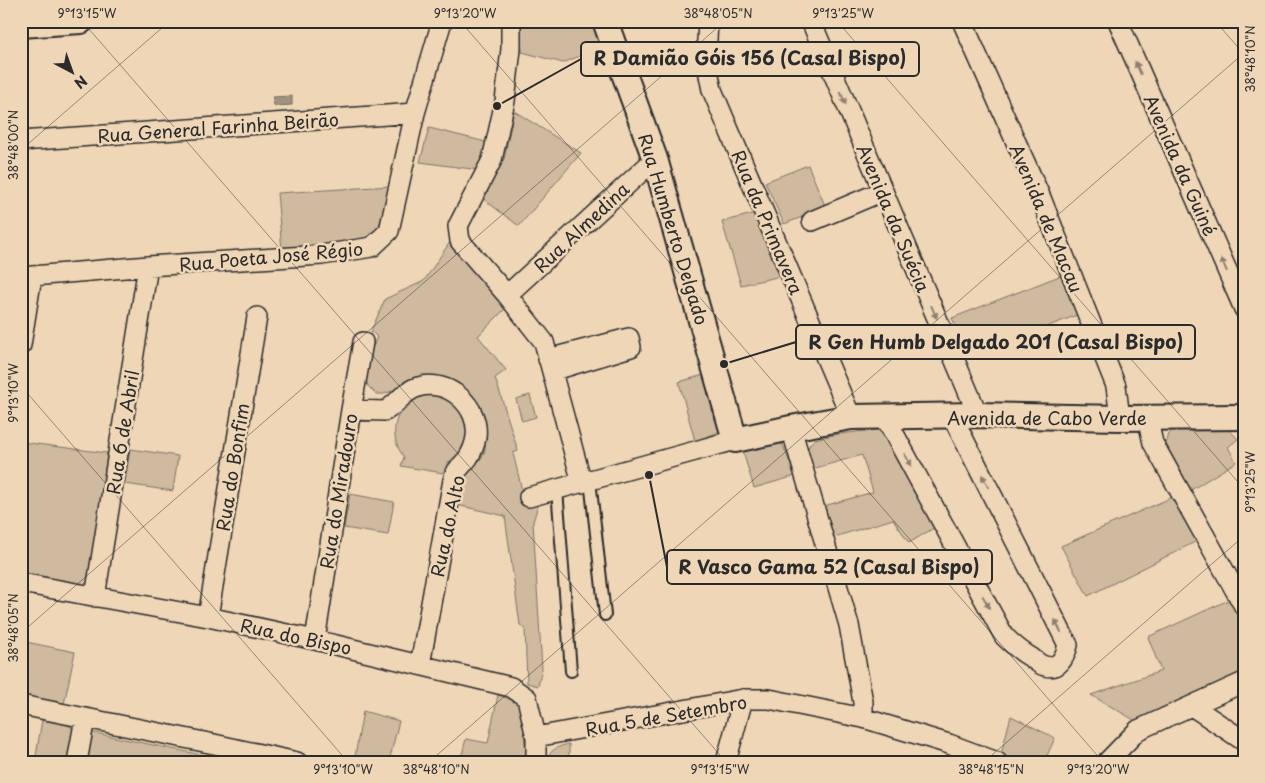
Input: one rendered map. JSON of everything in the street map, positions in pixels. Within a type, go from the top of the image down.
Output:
[{"type":"street","points":[[30,23],[81,21]]},
{"type":"street","name":"Rua Poeta José Régio","points":[[27,276],[322,255],[372,247],[389,231],[415,113],[442,21]]},
{"type":"street","points":[[511,21],[511,49],[505,101],[492,160],[458,226],[460,241],[507,295],[544,342],[586,481]]},
{"type":"street","name":"Rua Humberto Delgado","points":[[604,21],[655,158],[735,440]]},
{"type":"street","name":"Rua da Primavera","points":[[708,21],[706,60],[712,90],[851,417]]},
{"type":"street","name":"Avenida da Suécia","points":[[811,21],[978,415]]},
{"type":"street","name":"Avenida de Macau","points":[[962,21],[1041,198],[1116,386],[1120,418]]},
{"type":"street","name":"Avenida da Guiné","points":[[1118,21],[1244,309]]},
{"type":"street","name":"Rua General Farinha Beirão","points":[[21,141],[415,113]]},
{"type":"street","name":"Rua Almedina","points":[[507,295],[655,158]]},
{"type":"street","points":[[812,221],[883,191]]},
{"type":"street","name":"Rua 6 de Abril","points":[[95,597],[148,266]]},
{"type":"street","points":[[21,345],[27,276]]},
{"type":"street","name":"Rua do Bonfim","points":[[208,617],[257,317]]},
{"type":"street","name":"Rua do Miradouro","points":[[314,640],[363,342]]},
{"type":"street","name":"Rua do Alto","points":[[351,410],[385,411],[403,394],[419,386],[430,385],[449,390],[458,395],[467,404],[473,414],[476,425],[476,436],[469,457],[458,468],[453,480],[420,665]]},
{"type":"street","name":"Avenida de Cabo Verde","points":[[735,440],[851,417],[978,415],[1120,418],[1244,417]]},
{"type":"street","points":[[885,417],[1004,636],[1015,647],[1044,666],[1053,667],[1061,662],[1066,655],[1068,645],[952,416]]},
{"type":"street","points":[[1147,417],[1154,443],[1242,596]]},
{"type":"street","points":[[791,428],[848,625],[863,702],[863,718]]},
{"type":"street","points":[[529,497],[735,440]]},
{"type":"street","name":"Rua do Bispo","points":[[21,583],[208,617],[511,687],[527,698],[536,737],[536,762]]},
{"type":"street","points":[[1107,762],[1138,730],[1244,682]]},
{"type":"street","points":[[726,762],[743,699]]},
{"type":"street","name":"Rua 5 de Setembro","points":[[536,737],[743,699],[768,699],[863,718],[949,744],[997,762]]},
{"type":"street","points":[[21,705],[297,762]]},
{"type":"street","points":[[1192,706],[1244,741]]},
{"type":"street","points":[[77,762],[85,718]]},
{"type":"lane","points":[[586,481],[605,615]]},
{"type":"lane","points":[[557,489],[571,671]]},
{"type":"shaded area","points":[[520,21],[595,21],[603,46],[563,63],[522,52]]},
{"type":"shaded area","points":[[292,96],[292,105],[274,106],[273,97]]},
{"type":"shaded area","points":[[514,111],[581,153],[519,226],[482,198],[504,159]]},
{"type":"shaded area","points":[[429,128],[490,143],[479,170],[420,162]]},
{"type":"shaded area","points":[[808,165],[826,208],[784,224],[765,182]]},
{"type":"shaded area","points":[[391,186],[377,232],[371,237],[282,250],[277,193]]},
{"type":"shaded area","points":[[756,213],[781,276],[741,285],[722,222]]},
{"type":"shaded area","points":[[450,242],[505,309],[478,336],[506,370],[495,378],[518,451],[513,453],[525,503],[538,505],[533,522],[542,669],[538,686],[527,683],[525,628],[520,625],[505,516],[461,506],[457,502],[466,475],[480,460],[485,451],[485,418],[480,405],[464,389],[405,383],[392,391],[376,394],[368,386],[363,370],[377,337],[371,331],[385,299],[424,281]]},
{"type":"shaded area","points":[[1062,275],[1080,314],[970,356],[952,318]]},
{"type":"shaded area","points":[[707,374],[722,431],[695,441],[679,382]]},
{"type":"shaded area","points":[[427,395],[446,398],[458,408],[465,422],[466,437],[464,445],[460,453],[448,463],[443,473],[401,466],[404,457],[398,448],[396,440],[395,426],[397,419],[404,407],[409,403]]},
{"type":"shaded area","points":[[530,395],[536,417],[522,421],[516,399]]},
{"type":"shaded area","points":[[1175,428],[1227,428],[1238,439],[1228,447],[1236,462],[1191,490],[1166,444],[1169,434]]},
{"type":"shaded area","points":[[884,429],[937,526],[909,543],[893,519],[834,537],[824,506],[873,492],[862,455],[812,469],[807,451],[810,444],[815,439],[839,434]]},
{"type":"shaded area","points":[[21,442],[107,453],[90,586],[21,572]]},
{"type":"shaded area","points":[[779,443],[783,445],[795,476],[754,488],[743,452]]},
{"type":"shaded area","points":[[130,449],[178,456],[173,491],[125,484]]},
{"type":"shaded area","points":[[350,494],[394,502],[388,535],[344,528]]},
{"type":"shaded area","points":[[1175,496],[1197,541],[1088,596],[1061,546]]},
{"type":"shaded area","points":[[1233,598],[1244,620],[1244,674],[1141,724],[1091,695],[1161,671],[1148,637]]},
{"type":"shaded area","points":[[21,641],[75,652],[64,704],[21,696]]},
{"type":"shaded area","points":[[498,695],[515,701],[521,706],[527,762],[460,762],[466,739],[488,743]]},
{"type":"shaded area","points":[[363,711],[399,721],[389,762],[354,762]]},
{"type":"shaded area","points":[[1011,716],[1055,738],[1044,762],[1018,762],[1001,754]]},
{"type":"shaded area","points":[[42,720],[68,725],[74,729],[67,762],[35,762]]},
{"type":"shaded area","points":[[90,732],[236,762],[84,762]]},
{"type":"shaded area","points":[[569,744],[569,762],[547,762],[549,754],[558,747]]},
{"type":"place","name":"R Damião Góis 156 (Casal Bispo)","points":[[497,106]]},
{"type":"place","name":"R Gen Humb Delgado 201 (Casal Bispo)","points":[[724,364]]},
{"type":"place","name":"R Vasco Gama 52 (Casal Bispo)","points":[[649,475]]}]
